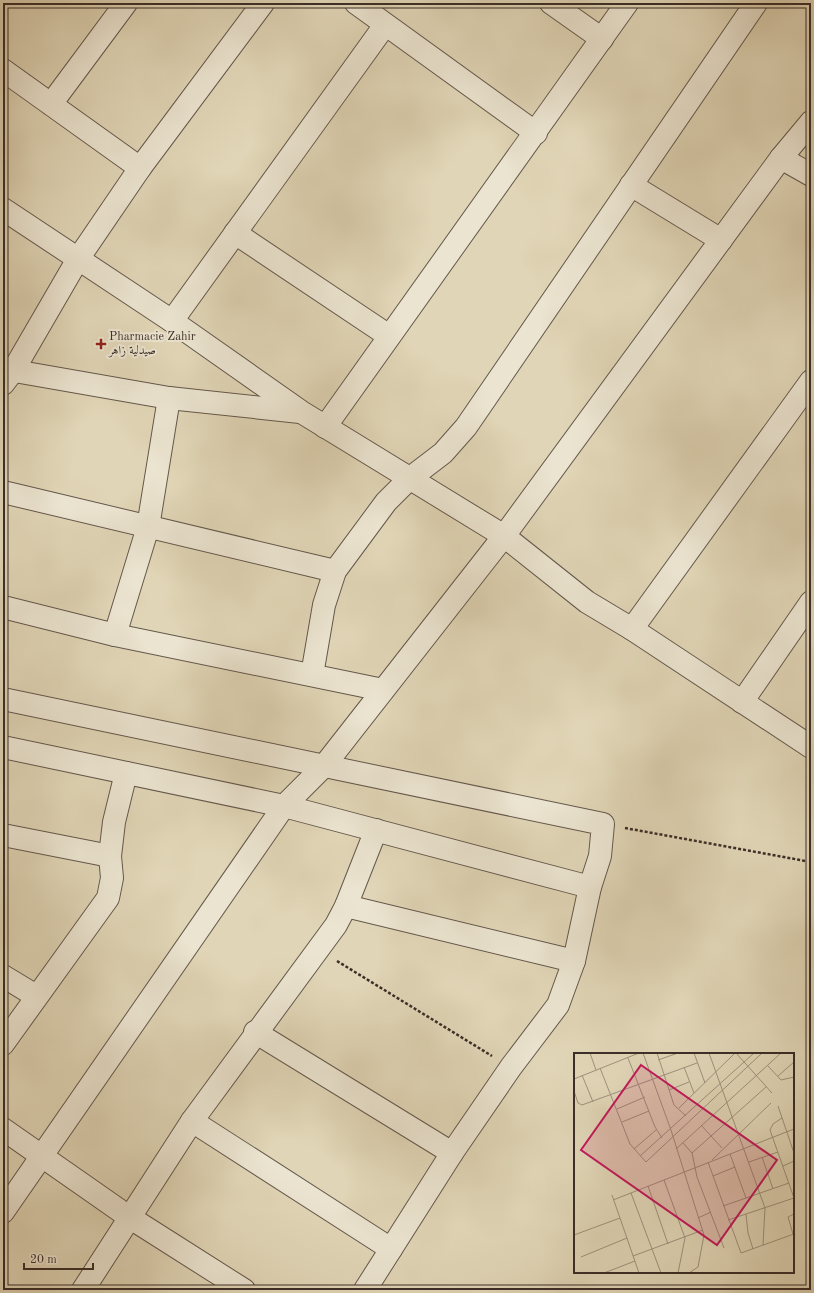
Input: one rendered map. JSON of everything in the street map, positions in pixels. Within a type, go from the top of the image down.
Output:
[{"type":"street","points":[[51,104],[126,3]]},
{"type":"street","points":[[263,3],[140,168],[78,259],[6,375],[169,398],[303,412]]},
{"type":"street","points":[[356,3],[536,133]]},
{"type":"street","points":[[551,3],[602,39]]},
{"type":"street","points":[[325,427],[388,336],[536,133],[627,3]]},
{"type":"street","points":[[312,675],[324,605],[335,571],[386,502],[409,479],[443,453],[466,427],[756,3]]},
{"type":"street","points":[[172,321],[385,24]]},
{"type":"street","points":[[3,70],[140,168]]},
{"type":"street","points":[[3,1212],[284,806],[324,766],[504,536],[781,158],[811,122]]},
{"type":"street","points":[[781,158],[811,175]]},
{"type":"street","points":[[631,185],[721,240]]},
{"type":"street","points":[[3,209],[172,321],[325,427],[504,536],[588,602],[632,629],[811,747]]},
{"type":"street","points":[[235,233],[388,336]]},
{"type":"street","points":[[632,629],[775,433],[811,381]]},
{"type":"street","points":[[115,635],[148,527],[169,398]]},
{"type":"street","points":[[3,492],[335,571]]},
{"type":"street","points":[[742,702],[811,602]]},
{"type":"street","points":[[3,607],[115,635],[382,690]]},
{"type":"street","points":[[3,699],[602,824],[600,856],[590,887],[574,961],[558,1005],[511,1068],[452,1153],[364,1290]]},
{"type":"street","points":[[3,747],[284,806],[590,887]]},
{"type":"street","points":[[3,1044],[36,996],[108,898],[112,878],[110,856],[114,822],[126,773]]},
{"type":"street","points":[[83,1290],[192,1121],[336,925],[346,906],[376,830]]},
{"type":"street","points":[[3,835],[110,856]]},
{"type":"street","points":[[346,906],[574,961]]},
{"type":"street","points":[[3,976],[36,996]]},
{"type":"street","points":[[256,1032],[452,1153]]},
{"type":"street","points":[[192,1121],[391,1248]]},
{"type":"street","points":[[3,1129],[129,1217],[244,1290]]},
{"type":"path","points":[[602,824],[811,862]]},
{"type":"path","points":[[317,949],[511,1068]]},
{"type":"place","name":"Pharmacie Zahir صيدلية زاهر","points":[[101,344]]}]
